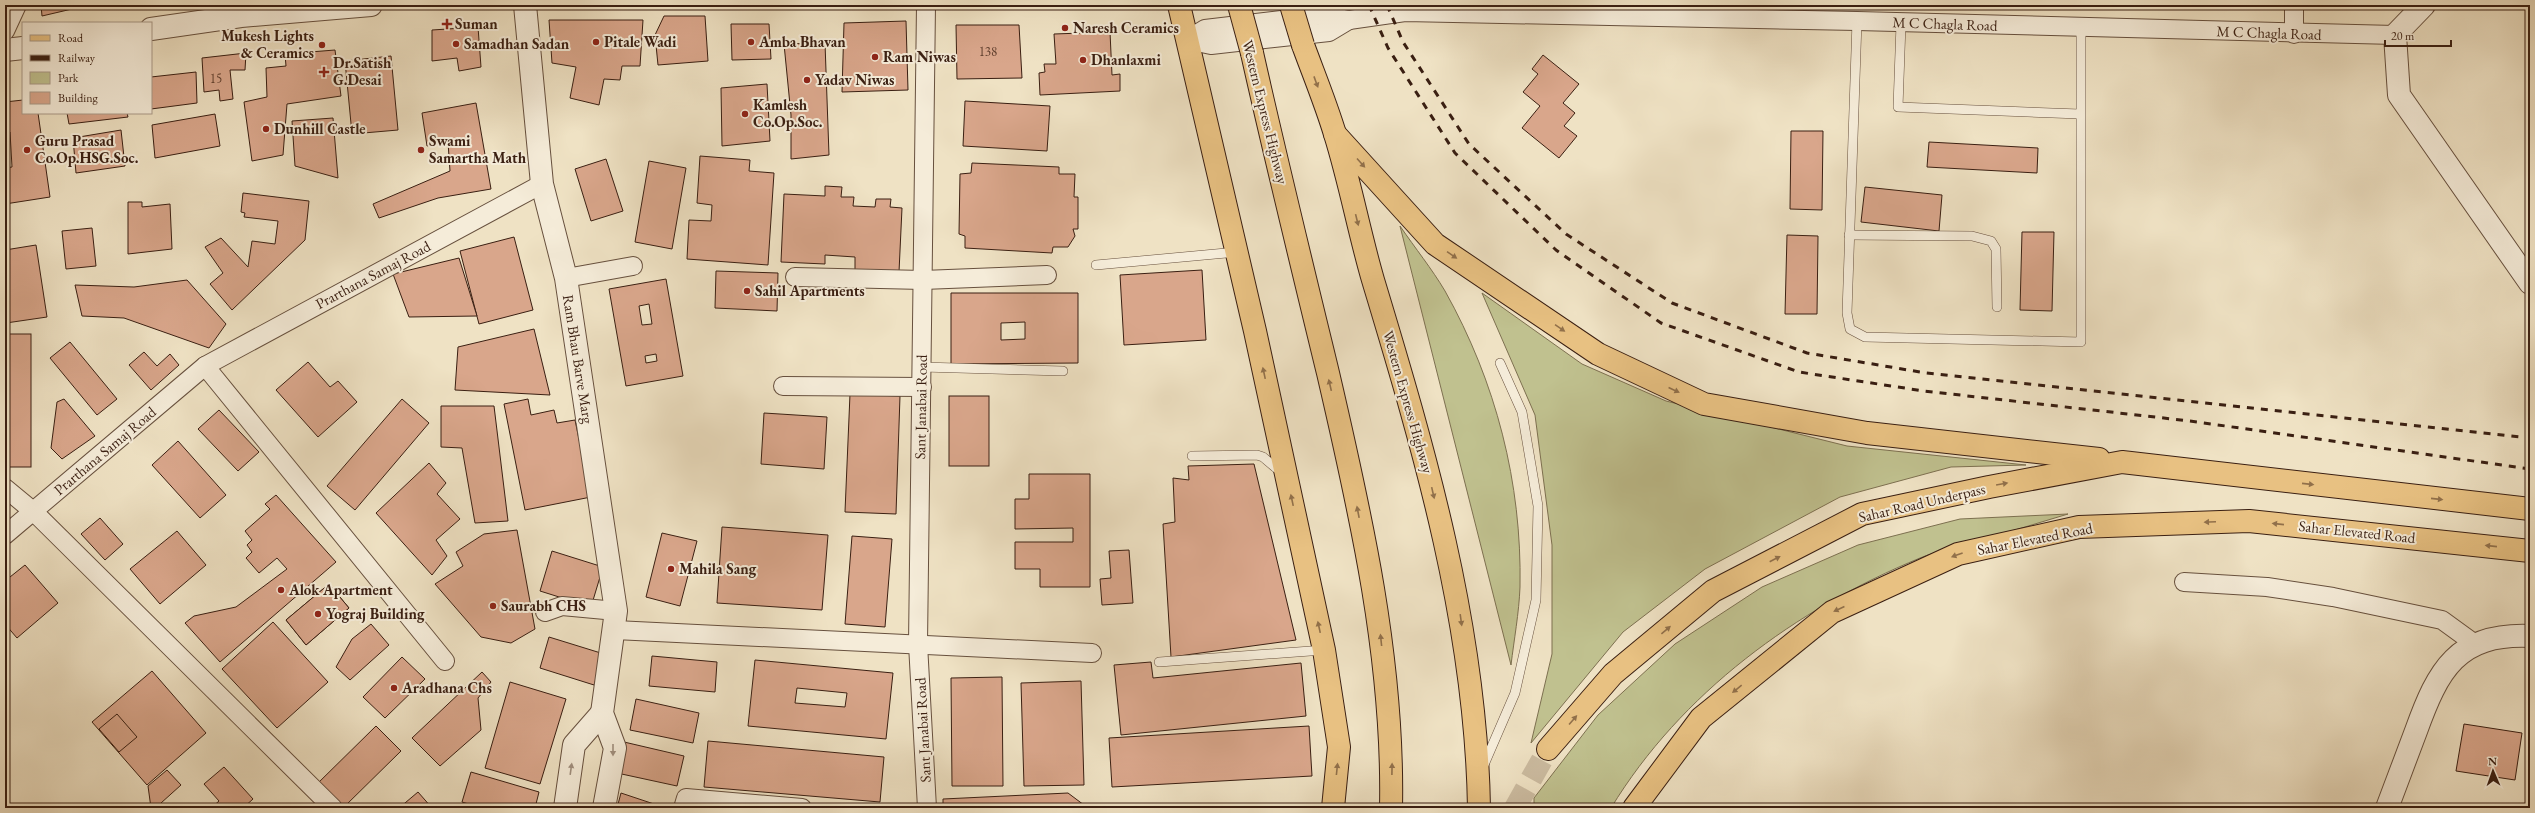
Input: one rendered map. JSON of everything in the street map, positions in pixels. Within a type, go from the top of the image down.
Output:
[{"type":"main road","points":[[1179,5],[1237,252],[1324,650],[1339,747],[1333,808]]},
{"type":"main road","name":"Western Express Highway","points":[[1239,5],[1252,53],[1345,448],[1378,614],[1392,753],[1391,808]]},
{"type":"main road","name":"Western Express Highway","points":[[1291,5],[1303,45],[1335,134],[1365,253],[1419,433],[1458,600],[1476,727],[1479,808]]},
{"type":"main road","points":[[1335,134],[1435,244],[1598,354],[1704,404],[1867,433],[2122,462]]},
{"type":"main road","name":"Sahar Road Underpass","points":[[1548,750],[1614,674],[1713,591],[1862,514],[1989,486],[2122,462],[2255,479],[2530,509]]},
{"type":"main road","name":"Sahar Elevated Road","points":[[1634,808],[1701,718],[1832,612],[1958,554],[2079,527],[2249,521],[2530,551]]},
{"type":"street","points":[[5,31],[17,5]]},
{"type":"street","points":[[152,29],[241,11],[371,5]]},
{"type":"street","name":"Ram Bhau Barve Marg","points":[[525,5],[542,184],[566,278],[615,620],[602,713],[615,748],[604,808]]},
{"type":"street","name":"Sant Janabai Road","points":[[926,5],[918,644],[927,808]]},
{"type":"street","points":[[2294,5],[2294,34]]},
{"type":"street","points":[[2424,5],[2395,35],[2399,95],[2530,283]]},
{"type":"street","name":"M C Chagla Road","points":[[1187,40],[1205,29],[1347,13],[1405,12],[1694,12],[1901,24],[2294,34],[2395,35]]},
{"type":"street","points":[[5,50],[22,48]]},
{"type":"street","name":"Prarthana Samaj Road","points":[[5,535],[34,512],[204,366],[542,184]]},
{"type":"street","points":[[566,278],[633,266]]},
{"type":"street","points":[[796,277],[923,280],[1047,276]]},
{"type":"street","points":[[204,366],[445,662]]},
{"type":"street","points":[[783,386],[922,387]]},
{"type":"street","points":[[5,488],[34,512],[333,808]]},
{"type":"street","points":[[2184,582],[2267,587],[2333,597],[2442,620],[2475,644]]},
{"type":"street","points":[[545,612],[562,606],[615,620],[918,644],[1092,653]]},
{"type":"street","points":[[2388,808],[2431,691],[2448,664],[2475,644],[2511,635],[2530,636]]},
{"type":"street","points":[[565,808],[574,745],[602,713]]},
{"type":"street","points":[[683,808],[686,798],[802,808]]},
{"type":"lane","points":[[1857,21],[1847,313],[1850,329],[1865,337],[2080,342],[2081,28]]},
{"type":"lane","points":[[1901,24],[1898,107],[2080,114]]},
{"type":"lane","points":[[1849,235],[1972,236],[1991,241],[1996,249],[1997,307]]},
{"type":"lane","points":[[1096,265],[1237,252]]},
{"type":"lane","points":[[1479,777],[1515,693],[1536,600],[1538,506],[1522,412],[1500,363]]},
{"type":"lane","points":[[922,367],[1063,371]]},
{"type":"lane","points":[[1192,456],[1257,455],[1263,457],[1276,468],[1285,467]]},
{"type":"lane","points":[[1159,662],[1324,650]]},
{"type":"green space","points":[[1400,226],[1440,283],[1463,326],[1479,361],[1492,397],[1502,434],[1511,472],[1519,548],[1520,587],[1518,617],[1511,665]]},
{"type":"green space","points":[[1482,293],[1582,364],[1666,401],[1847,446],[2026,465],[1951,467],[1840,497],[1705,569],[1623,632],[1531,743],[1552,654],[1552,545],[1535,415]]},
{"type":"green space","points":[[2068,514],[1972,543],[1939,551],[1874,579],[1829,602],[1786,629],[1745,659],[1707,692],[1671,728],[1639,766],[1611,808],[1534,808],[1534,798],[1598,715],[1675,644],[1762,587],[1858,545],[1960,519]]},
{"type":"building","points":[[41,5],[89,5],[42,16]]},
{"type":"building","points":[[664,16],[705,16],[708,61],[658,65],[655,35]]},
{"type":"building","name":"Pitale Wadi","points":[[549,20],[643,20],[640,66],[622,66],[620,80],[604,79],[599,105],[570,98],[576,67],[552,63]]},
{"type":"building","name":"Ram Niwas","points":[[906,21],[908,90],[842,92],[844,23]]},
{"type":"building","name":"Amba Bhavan","points":[[731,24],[769,24],[771,59],[732,60]]},
{"type":"building","points":[[956,25],[1019,25],[1022,78],[957,79]]},
{"type":"building","name":"Samadhan Sadan","points":[[478,27],[481,67],[459,71],[457,58],[432,61],[432,30]]},
{"type":"building","name":"Dhanlaxmi","points":[[1110,32],[1112,75],[1120,74],[1120,91],[1040,95],[1039,73],[1045,72],[1044,64],[1056,64],[1054,34]]},
{"type":"building","name":"Yadav Niwas","points":[[825,43],[829,155],[791,159],[791,115],[784,44]]},
{"type":"building","name":"Dunhill Castle","points":[[335,50],[341,96],[287,104],[283,155],[252,161],[244,102],[267,97],[266,68],[286,66],[285,54]]},
{"type":"building","points":[[246,53],[245,70],[230,70],[233,99],[220,101],[219,90],[204,92],[202,58]]},
{"type":"building","points":[[1543,55],[1579,84],[1563,103],[1575,113],[1564,126],[1577,136],[1559,158],[1522,128],[1540,106],[1523,92],[1538,74],[1532,69]]},
{"type":"building","points":[[391,56],[398,130],[352,134],[345,61]]},
{"type":"building","points":[[196,72],[197,103],[152,109],[152,77]]},
{"type":"building","name":"Kamlesh Co.Op.Soc.","points":[[767,84],[770,141],[722,146],[721,88]]},
{"type":"building","name":"Guru Prasad Co.Op.HSG.Soc.","points":[[22,100],[22,114],[38,114],[50,197],[5,204],[5,168],[12,167],[10,132],[5,133],[5,102]]},
{"type":"building","points":[[965,101],[1050,106],[1047,151],[963,146]]},
{"type":"building","points":[[476,103],[491,189],[438,198],[379,218],[373,204],[450,171],[448,142],[427,146],[422,113]]},
{"type":"building","points":[[67,114],[127,114],[128,117],[69,124]]},
{"type":"building","points":[[215,114],[220,146],[155,158],[152,125]]},
{"type":"building","points":[[333,118],[338,178],[295,166],[292,121]]},
{"type":"building","points":[[121,130],[125,166],[76,173],[73,138]]},
{"type":"building","points":[[1791,131],[1823,131],[1822,210],[1790,209]]},
{"type":"building","points":[[1929,142],[2038,148],[2037,173],[1927,167]]},
{"type":"building","points":[[700,156],[750,160],[749,171],[774,173],[768,265],[687,259],[689,220],[711,221],[712,205],[697,203]]},
{"type":"building","points":[[606,159],[623,211],[591,221],[575,169]]},
{"type":"building","points":[[649,161],[686,168],[672,249],[635,242]]},
{"type":"building","points":[[972,163],[1059,167],[1059,174],[1075,174],[1074,197],[1078,197],[1078,229],[1073,229],[1075,236],[1068,247],[1053,247],[1052,253],[965,248],[965,236],[959,234],[960,174],[971,173]]},
{"type":"building","points":[[825,186],[842,187],[841,197],[854,197],[853,206],[875,207],[876,199],[891,199],[890,207],[902,208],[899,272],[855,270],[855,257],[825,255],[825,264],[781,262],[784,194],[825,196]]},
{"type":"building","points":[[1865,187],[1942,195],[1939,231],[1861,222]]},
{"type":"building","points":[[243,193],[309,201],[305,240],[232,310],[210,284],[223,273],[205,247],[221,238],[248,267],[252,241],[275,244],[278,221],[244,217],[245,213],[241,212]]},
{"type":"building","points":[[128,202],[142,202],[142,207],[170,204],[172,249],[128,254]]},
{"type":"building","points":[[92,228],[96,266],[66,269],[62,231]]},
{"type":"building","points":[[2022,232],[2054,232],[2052,311],[2020,310]]},
{"type":"building","points":[[1787,235],[1818,236],[1817,314],[1785,314]]},
{"type":"building","points":[[514,237],[533,310],[479,324],[460,251]]},
{"type":"building","points":[[36,245],[47,317],[6,323],[5,250]]},
{"type":"building","points":[[459,258],[477,316],[409,317],[393,274]]},
{"type":"building","points":[[1202,270],[1206,340],[1124,345],[1120,275]]},
{"type":"building","name":"Sahil Apartments","points":[[716,271],[778,273],[777,311],[715,308]]},
{"type":"building","points":[[666,279],[683,376],[626,386],[609,289]],"holes":[[[649,304],[652,324],[642,325],[639,306]],[[656,354],[657,361],[646,363],[645,356]]]},
{"type":"building","points":[[187,280],[226,324],[209,348],[124,318],[82,316],[75,285],[134,287]]},
{"type":"building","points":[[951,293],[1078,293],[1078,363],[951,364]],"holes":[[[1025,322],[1025,339],[1001,340],[1001,323]]]},
{"type":"building","points":[[534,329],[550,395],[455,390],[458,347]]},
{"type":"building","points":[[5,334],[31,334],[31,467],[5,467]]},
{"type":"building","points":[[70,342],[117,399],[97,415],[50,358]]},
{"type":"building","points":[[144,352],[157,366],[170,354],[179,365],[151,390],[129,365]]},
{"type":"building","points":[[308,362],[330,387],[338,381],[357,402],[318,437],[276,390]]},
{"type":"building","points":[[850,394],[900,396],[896,514],[845,512]]},
{"type":"building","points":[[949,396],[989,396],[989,466],[949,466]]},
{"type":"building","points":[[64,399],[95,436],[62,459],[51,448],[57,402]]},
{"type":"building","points":[[402,399],[429,423],[355,510],[327,486]]},
{"type":"building","points":[[528,399],[531,415],[554,410],[557,423],[575,420],[591,497],[525,510],[504,404]]},
{"type":"building","points":[[441,406],[494,406],[508,521],[475,523],[462,448],[441,447]]},
{"type":"building","points":[[219,410],[259,452],[238,471],[198,429]]},
{"type":"building","points":[[764,413],[827,417],[824,469],[761,464]]},
{"type":"building","points":[[178,441],[226,495],[200,518],[152,465]]},
{"type":"building","points":[[429,463],[446,483],[437,494],[460,519],[436,540],[447,556],[432,575],[376,513]]},
{"type":"building","points":[[1254,464],[1296,640],[1171,657],[1163,524],[1175,522],[1173,478],[1189,480],[1188,466]]},
{"type":"building","points":[[1029,474],[1090,474],[1090,587],[1040,587],[1040,569],[1015,569],[1015,542],[1073,542],[1073,528],[1015,529],[1015,499],[1029,499]]},
{"type":"building","name":"Alok Apartment","points":[[276,495],[336,562],[220,662],[185,623],[194,616],[236,607],[287,569],[277,558],[259,573],[246,558],[252,552],[247,545],[252,540],[245,531],[270,509],[265,504]]},
{"type":"building","points":[[100,518],[123,544],[105,560],[81,534]]},
{"type":"building","points":[[722,527],[828,535],[822,610],[717,603]]},
{"type":"building","name":"Saurabh CHS","points":[[517,530],[535,629],[511,643],[481,637],[435,584],[463,566],[456,552],[484,534]]},
{"type":"building","points":[[177,531],[206,565],[160,604],[130,569]]},
{"type":"building","name":"Mahila Sang","points":[[662,533],[697,541],[680,606],[646,597]]},
{"type":"building","points":[[852,536],[892,539],[885,627],[845,624]]},
{"type":"building","points":[[1129,550],[1133,603],[1102,605],[1100,579],[1111,578],[1109,551]]},
{"type":"building","points":[[552,551],[603,567],[591,607],[540,591]]},
{"type":"building","points":[[25,565],[58,603],[17,638],[5,624],[5,581]]},
{"type":"building","name":"Yograj Building","points":[[329,584],[349,608],[306,645],[286,620]]},
{"type":"building","name":"Yograj Building","points":[[329,584],[349,608],[306,645],[286,620]]},
{"type":"building","points":[[273,622],[328,682],[277,728],[222,669]]},
{"type":"building","points":[[371,624],[389,645],[350,680],[336,667],[352,639]]},
{"type":"building","points":[[549,637],[604,654],[594,685],[540,668]]},
{"type":"building","points":[[652,656],[717,662],[715,692],[649,686]]},
{"type":"building","name":"Aradhana Chs","points":[[402,657],[425,679],[385,718],[363,697]]},
{"type":"building","points":[[755,660],[893,673],[886,739],[748,726]],"holes":[[[797,688],[847,693],[845,707],[795,703]]]},
{"type":"building","points":[[1151,662],[1153,678],[1301,663],[1306,716],[1121,735],[1114,665]]},
{"type":"building","points":[[152,671],[206,733],[147,785],[92,722]]},
{"type":"building","points":[[482,672],[491,682],[478,698],[481,730],[440,766],[412,738]]},
{"type":"building","points":[[1002,677],[1003,786],[952,786],[951,678]]},
{"type":"building","points":[[1081,681],[1084,785],[1024,786],[1021,683]]},
{"type":"building","points":[[510,682],[566,699],[540,784],[485,768]]},
{"type":"building","points":[[636,699],[699,713],[693,743],[630,730]]},
{"type":"building","points":[[117,714],[137,737],[119,752],[99,729]]},
{"type":"building","points":[[2464,724],[2522,733],[2515,780],[2456,771]]},
{"type":"building","points":[[376,726],[401,751],[343,808],[337,808],[315,786]]},
{"type":"building","points":[[1309,726],[1312,776],[1112,787],[1109,738]]},
{"type":"building","points":[[708,741],[884,757],[880,802],[704,787]]},
{"type":"building","points":[[624,742],[684,756],[677,786],[617,773]]},
{"type":"building","points":[[224,767],[253,799],[243,808],[211,808],[219,801],[204,784]]},
{"type":"building","points":[[167,770],[181,785],[161,803],[166,808],[151,808],[148,786]]},
{"type":"building","points":[[471,772],[539,792],[535,808],[482,808],[462,802]]},
{"type":"building","points":[[418,792],[432,808],[399,808]]},
{"type":"building","points":[[621,793],[666,808],[617,808]]},
{"type":"building","points":[[1068,793],[1088,808],[943,808],[943,799]]},
{"type":"tunnel","points":[[1515,808],[1548,749]]},
{"type":"railway","points":[[1369,5],[1388,48],[1455,153],[1556,250],[1661,323],[1799,372],[1924,391],[2190,421],[2530,469]]},
{"type":"railway","points":[[1387,5],[1403,42],[1469,144],[1566,234],[1672,303],[1807,353],[1926,373],[2530,438]]},
{"type":"place","name":"Suman","points":[[447,24]]},
{"type":"place","name":"Naresh Ceramics","points":[[1065,28]]},
{"type":"place","name":"Pitale Wadi","points":[[596,42]]},
{"type":"place","name":"Amba Bhavan","points":[[751,42]]},
{"type":"place","name":"Samadhan Sadan","points":[[456,44]]},
{"type":"place","name":"Mukesh Lights & Ceramics","points":[[322,45]]},
{"type":"place","name":"Ram Niwas","points":[[875,57]]},
{"type":"place","name":"Dhanlaxmi","points":[[1083,60]]},
{"type":"place","name":"Dr.Satish G.Desai","points":[[324,72]]},
{"type":"place","name":"Yadav Niwas","points":[[807,80]]},
{"type":"place","name":"Kamlesh Co.Op.Soc.","points":[[745,114]]},
{"type":"place","name":"Dunhill Castle","points":[[266,129]]},
{"type":"place","name":"Guru Prasad Co.Op.HSG.Soc.","points":[[27,150]]},
{"type":"place","name":"Swami Samartha Math","points":[[421,150]]},
{"type":"place","name":"Sahil Apartments","points":[[747,291]]},
{"type":"place","name":"Mahila Sang","points":[[671,569]]},
{"type":"place","name":"Alok Apartment","points":[[281,590]]},
{"type":"place","name":"Saurabh CHS","points":[[493,606]]},
{"type":"place","name":"Yograj Building","points":[[318,614]]},
{"type":"place","name":"Aradhana Chs","points":[[394,688]]}]
